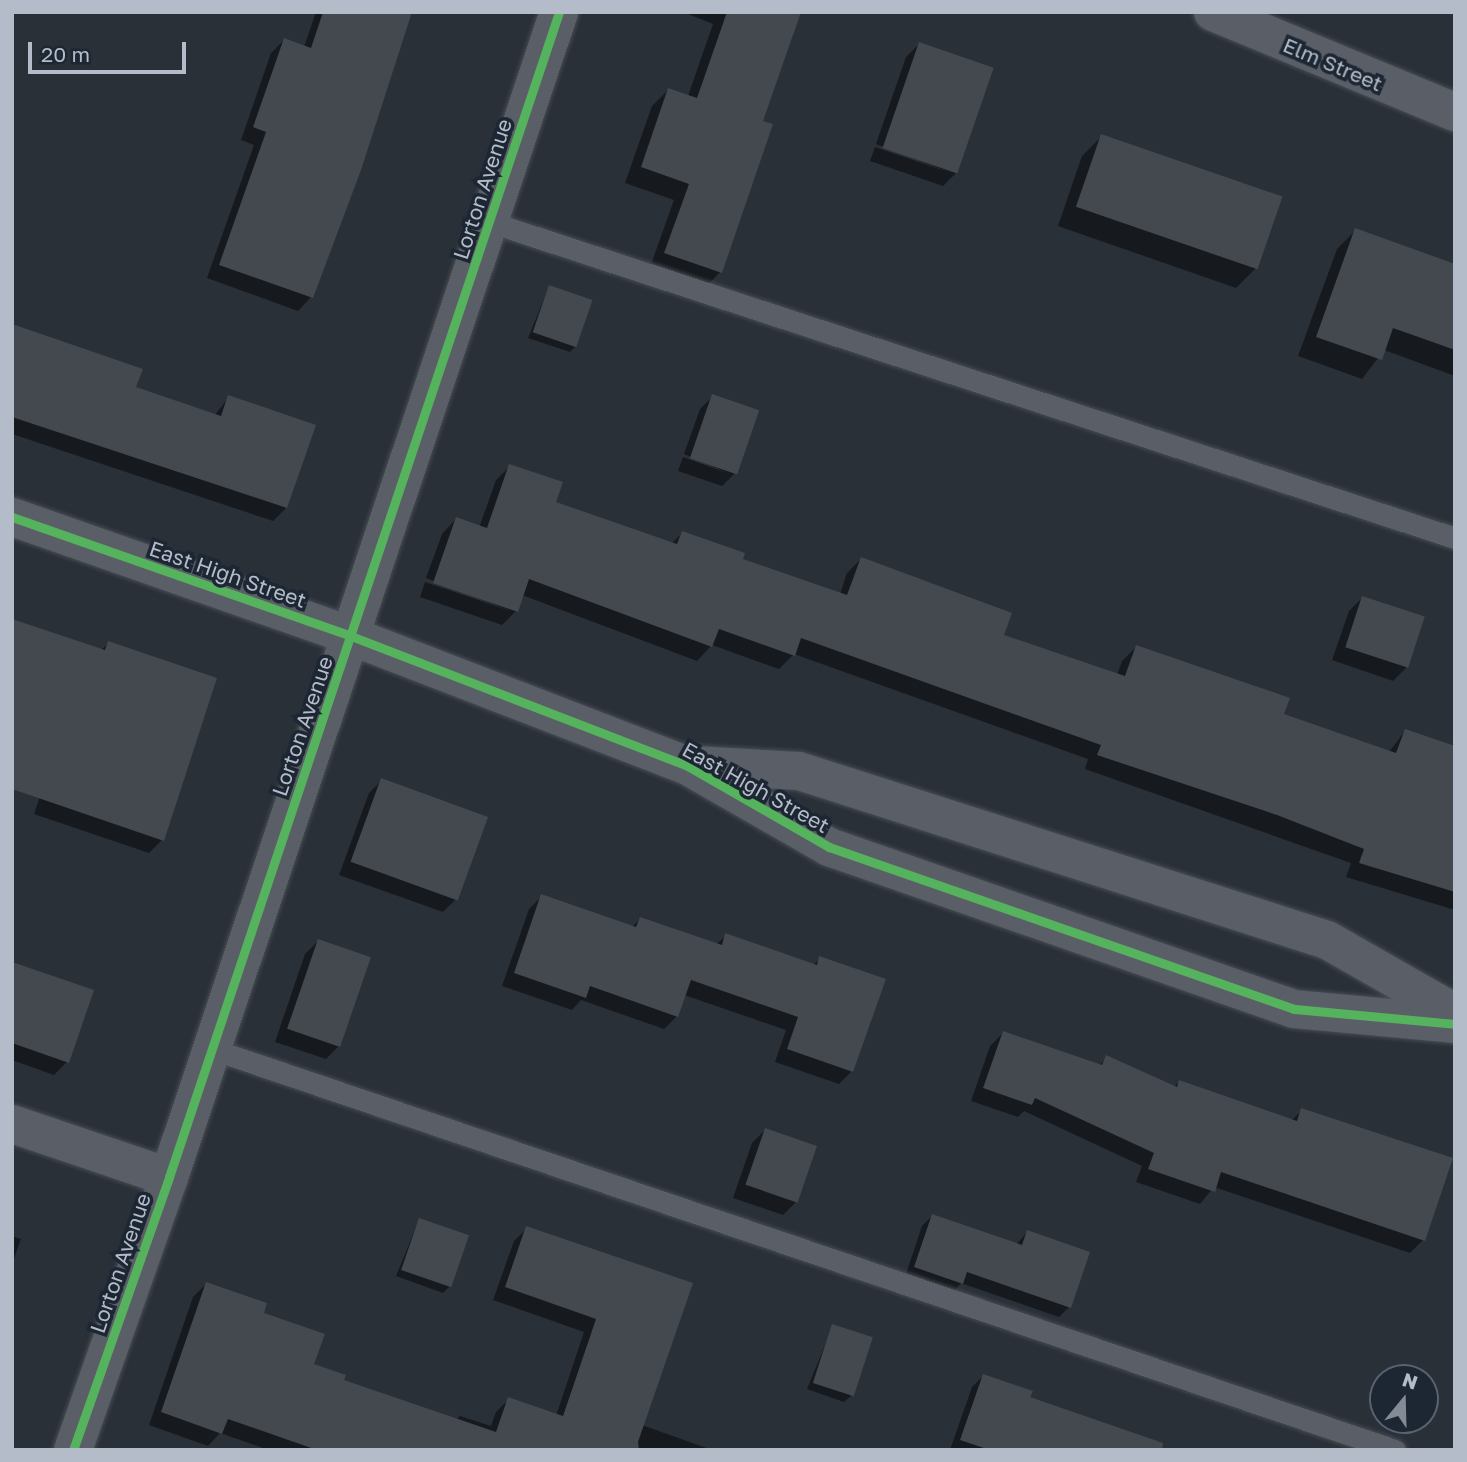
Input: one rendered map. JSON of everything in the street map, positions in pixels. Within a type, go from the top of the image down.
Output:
[{"type":"street","name":"Lorton Avenue","points":[[73,1450],[169,1177],[559,12]]},
{"type":"street","name":"Elm Street","points":[[1213,12],[1455,112]]},
{"type":"street","name":"East High Street","points":[[12,517],[351,636],[686,765],[829,847],[1294,1009],[1455,1024]]},
{"type":"street","name":"East High Street","points":[[686,765],[799,771],[1327,940],[1455,1013]]},
{"type":"street","points":[[12,1124],[169,1177]]},
{"type":"lane","points":[[490,222],[1455,538]]},
{"type":"lane","points":[[212,1049],[1395,1450]]},
{"type":"building","points":[[323,12],[412,12],[361,170],[313,298],[219,265],[266,132],[253,127],[284,38],[311,48]]},
{"type":"building","points":[[727,12],[801,12],[763,121],[773,124],[722,273],[664,253],[689,184],[641,167],[668,88],[697,98]]},
{"type":"building","points":[[919,42],[994,68],[957,174],[883,148]]},
{"type":"building","points":[[1101,134],[1283,197],[1257,269],[1076,207]]},
{"type":"building","points":[[1355,228],[1455,264],[1455,350],[1393,328],[1382,360],[1316,337]]},
{"type":"building","points":[[549,285],[592,300],[576,347],[533,332]]},
{"type":"building","points":[[12,324],[143,369],[136,387],[221,416],[228,395],[316,425],[287,508],[12,417]]},
{"type":"building","points":[[712,394],[759,410],[737,475],[690,458]]},
{"type":"building","points":[[509,464],[563,482],[556,502],[677,544],[682,531],[745,553],[743,559],[847,595],[861,557],[1012,613],[1004,635],[1125,676],[1136,645],[1290,698],[1284,714],[1396,753],[1405,729],[1455,746],[1455,892],[1359,863],[1364,849],[1277,815],[1097,755],[1101,745],[801,638],[795,656],[719,629],[712,647],[529,579],[518,612],[433,583],[456,517],[487,528]]},
{"type":"building","points":[[1362,596],[1425,616],[1408,668],[1345,647]]},
{"type":"building","points":[[12,619],[105,650],[108,641],[217,678],[164,841],[12,789]]},
{"type":"building","points":[[381,778],[488,817],[458,901],[351,862]]},
{"type":"building","points":[[541,894],[636,927],[640,917],[722,945],[725,933],[817,965],[819,956],[886,979],[853,1072],[787,1049],[798,1017],[691,980],[678,1017],[590,986],[586,998],[514,973]]},
{"type":"building","points":[[318,939],[371,957],[340,1047],[287,1029]]},
{"type":"building","points":[[12,962],[94,990],[69,1063],[12,1043]]},
{"type":"building","points":[[1003,1031],[1102,1065],[1106,1055],[1177,1087],[1179,1080],[1297,1121],[1301,1108],[1453,1158],[1425,1241],[1221,1172],[1215,1192],[1148,1169],[1154,1153],[1035,1098],[1032,1105],[983,1088]]},
{"type":"building","points":[[765,1128],[817,1146],[797,1203],[745,1185]]},
{"type":"building","points":[[932,1214],[1022,1245],[1027,1230],[1090,1252],[1071,1308],[967,1272],[963,1284],[914,1267]]},
{"type":"building","points":[[419,1218],[469,1235],[451,1287],[401,1270]]},
{"type":"building","points":[[526,1226],[693,1283],[638,1442],[639,1450],[317,1450],[228,1419],[222,1434],[161,1412],[206,1282],[267,1303],[264,1313],[325,1334],[314,1364],[346,1375],[344,1380],[496,1432],[508,1397],[563,1416],[596,1319],[505,1287]]},
{"type":"building","points":[[832,1324],[873,1337],[854,1396],[813,1383]]},
{"type":"building","points":[[983,1374],[1033,1391],[1030,1397],[1163,1443],[1162,1450],[990,1450],[960,1440]]},
{"type":"cycle path","points":[[73,1450],[169,1177],[559,12]]},
{"type":"cycle path","points":[[12,517],[351,636],[686,765],[829,847],[1294,1009],[1455,1024]]}]
